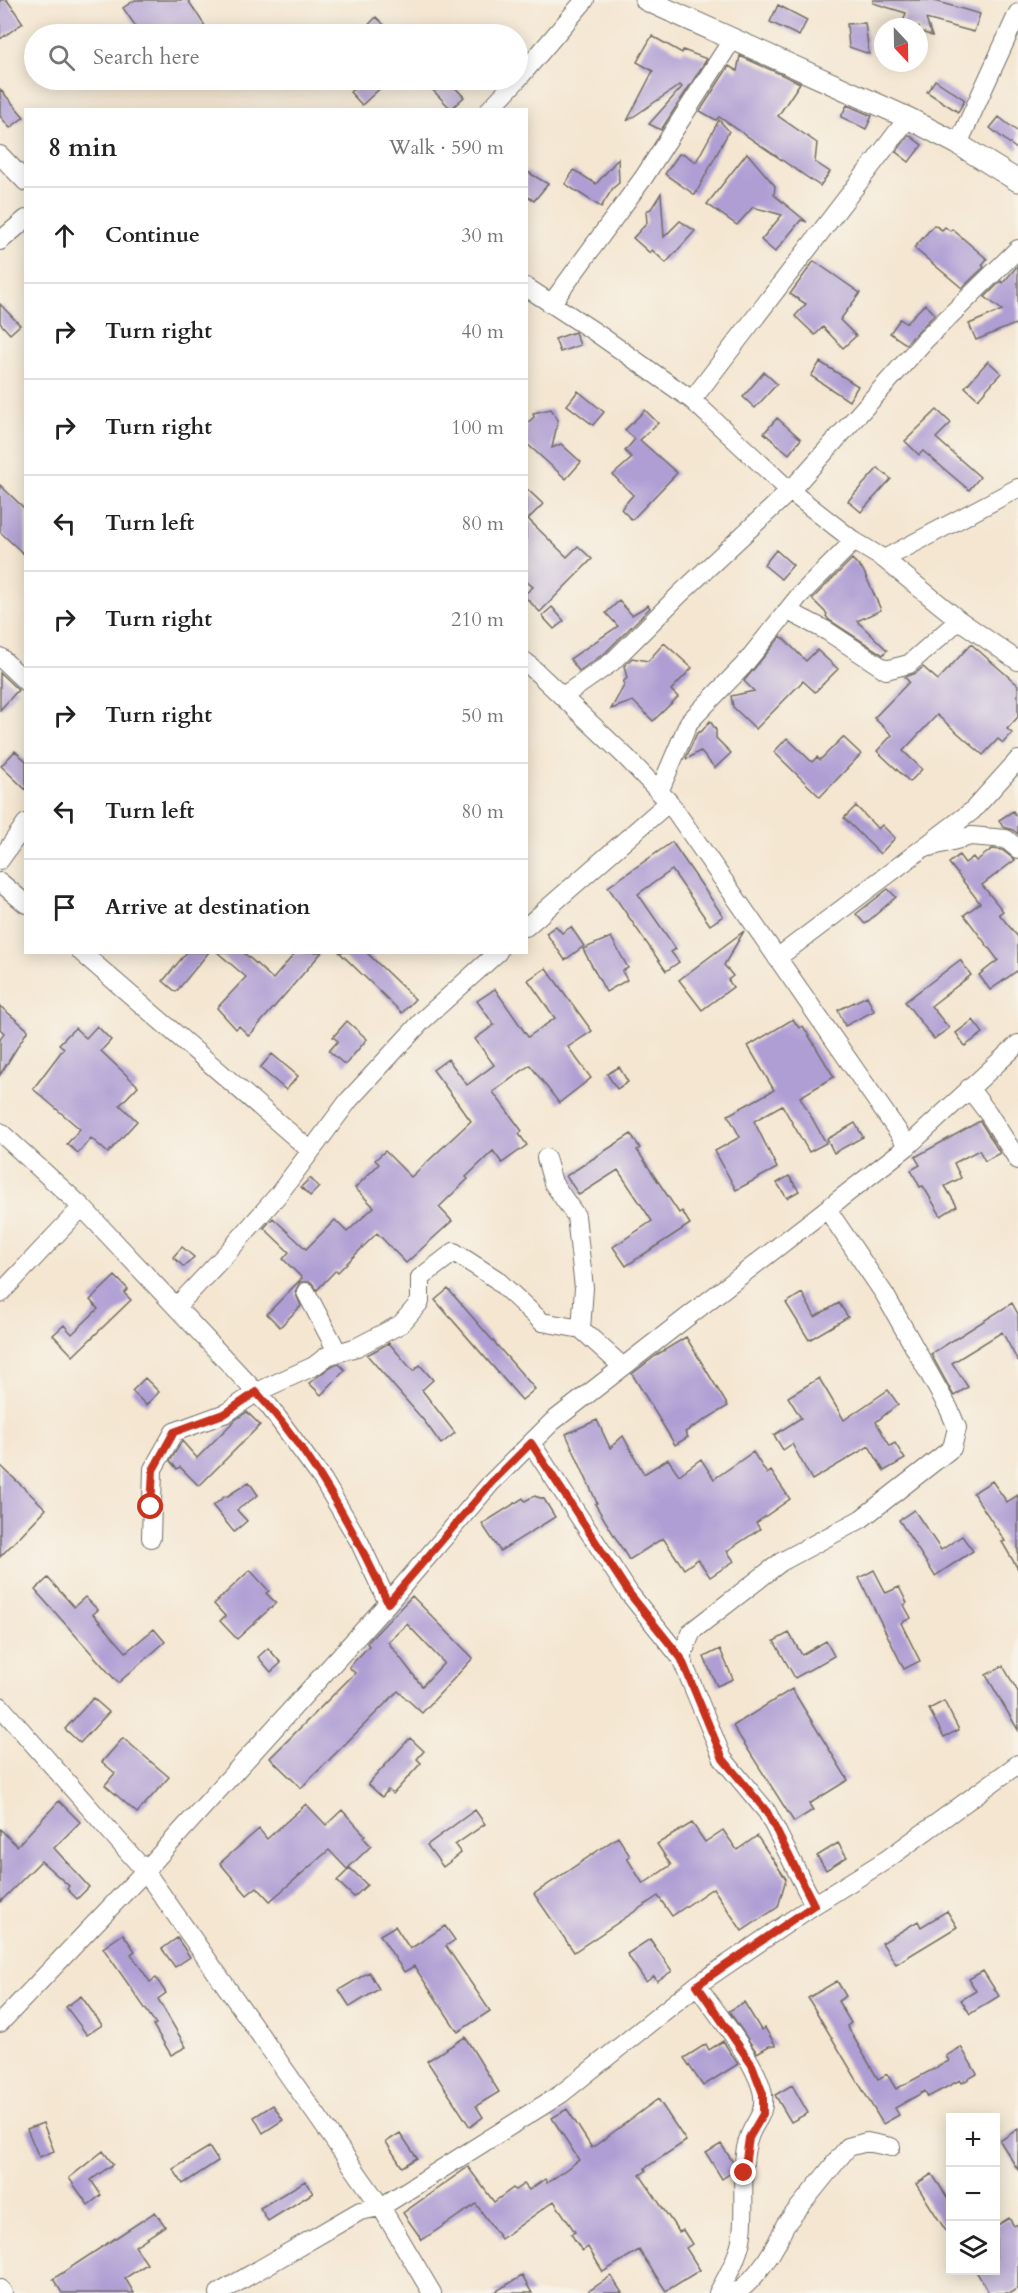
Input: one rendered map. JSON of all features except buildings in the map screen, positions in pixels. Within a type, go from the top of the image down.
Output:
[{"type":"street","points":[[528,66],[585,0]]},
{"type":"street","points":[[646,0],[908,118],[958,144],[1018,181]]},
{"type":"street","points":[[958,144],[1018,13]]},
{"type":"street","points":[[550,304],[644,177],[732,39]]},
{"type":"street","points":[[491,108],[507,90]]},
{"type":"street","points":[[692,400],[908,118]]},
{"type":"street","points":[[0,155],[24,180]]},
{"type":"street","points":[[0,241],[24,221]]},
{"type":"street","points":[[567,699],[569,692],[612,662],[680,594],[790,491],[926,339],[1018,249]]},
{"type":"street","points":[[528,288],[692,400],[790,491],[854,541],[884,559],[959,620],[1018,661]]},
{"type":"street","points":[[884,559],[1018,488]]},
{"type":"street","points":[[528,925],[664,797],[689,722],[743,666],[788,611],[854,541]]},
{"type":"street","points":[[788,611],[827,631],[886,670],[909,664],[959,620]]},
{"type":"street","points":[[0,657],[24,680]]},
{"type":"street","points":[[528,664],[567,699],[664,797],[908,1146]]},
{"type":"street","points":[[777,958],[972,811],[1018,760]]},
{"type":"street","points":[[0,860],[24,826]]},
{"type":"street","points":[[922,849],[971,836],[1006,839],[1018,849]]},
{"type":"street","points":[[0,882],[24,902]]},
{"type":"street","points":[[83,954],[311,1151]]},
{"type":"street","points":[[177,1306],[271,1203],[349,1100],[423,1020],[496,954]]},
{"type":"street","points":[[0,2024],[145,1871],[388,1603],[491,1483],[552,1422],[908,1146],[1018,1044]]},
{"type":"street","points":[[969,1088],[1018,1160]]},
{"type":"street","points":[[0,1132],[82,1207],[269,1406],[323,1480],[359,1541],[388,1603]]},
{"type":"street","points":[[546,1158],[553,1183],[576,1216],[584,1288],[581,1329]]},
{"type":"street","points":[[0,1294],[82,1207]]},
{"type":"street","points":[[681,1658],[692,1631],[781,1562],[861,1519],[952,1448],[957,1428],[949,1409],[885,1295],[827,1209]]},
{"type":"street","points":[[151,1538],[153,1470],[174,1432],[226,1413],[256,1392],[314,1366],[327,1356],[357,1347],[400,1324],[420,1302],[420,1278],[454,1252],[496,1279],[542,1322],[581,1329],[623,1367]]},
{"type":"street","points":[[306,1292],[338,1353]]},
{"type":"street","points":[[531,1443],[629,1593],[681,1658],[723,1759],[767,1812],[814,1905]]},
{"type":"street","points":[[0,1706],[145,1871],[381,2207],[432,2293]]},
{"type":"street","points":[[219,2293],[360,2211],[381,2207],[561,2094],[697,1985],[814,1905],[886,1860],[1018,1764]]},
{"type":"street","points":[[697,1985],[752,2065],[763,2094],[763,2114],[749,2138],[744,2173],[742,2235],[729,2274],[718,2293]]},
{"type":"street","points":[[736,2293],[747,2285],[780,2239],[785,2225],[848,2147],[867,2142],[891,2147]]},
{"type":"street","points":[[0,2289],[3,2293]]},
{"type":"route","points":[[151,1507],[153,1470],[174,1432],[226,1413],[256,1392],[269,1406],[323,1480],[359,1541],[388,1603],[491,1483],[531,1443],[629,1593],[681,1658],[723,1759],[767,1812],[814,1905],[697,1985],[752,2065],[763,2094],[763,2114],[749,2138],[744,2173]]}]
